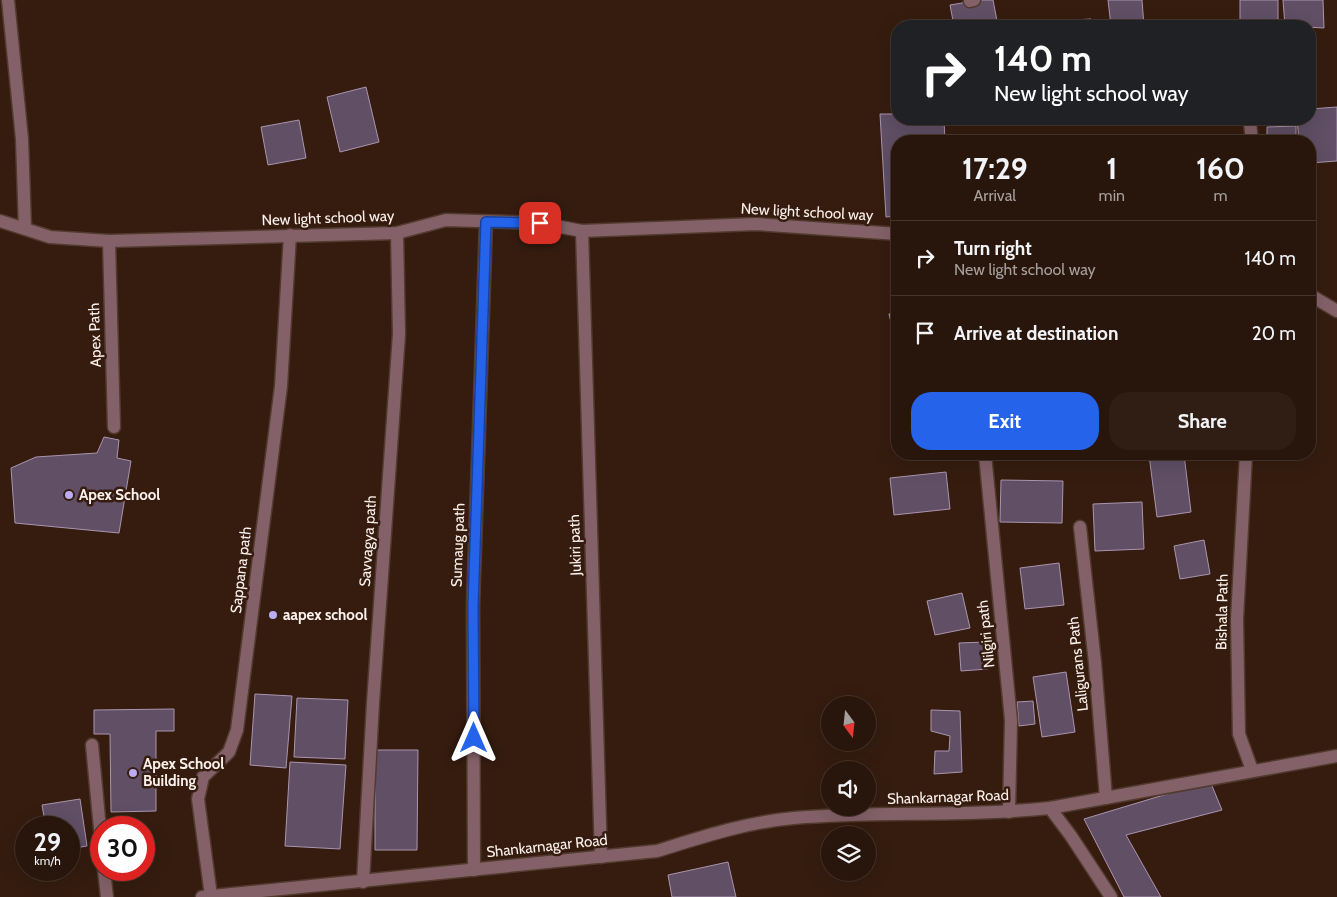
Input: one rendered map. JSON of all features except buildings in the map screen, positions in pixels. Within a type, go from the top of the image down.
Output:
[{"type":"street","points":[[8,0],[22,139],[25,228]]},
{"type":"street","name":"New light school way","points":[[0,221],[50,237],[109,241],[397,233],[446,220],[540,223],[582,231],[756,224],[891,234]]},
{"type":"street","name":"Sumaug path","points":[[474,870],[473,606],[486,222]]},
{"type":"street","name":"Jukiri path","points":[[582,231],[601,857]]},
{"type":"street","name":"Savvagya path","points":[[363,882],[375,674],[399,334],[397,233]]},
{"type":"street","name":"Sappana path","points":[[207,896],[198,799],[203,777],[229,752],[237,730],[281,386],[290,235]]},
{"type":"street","name":"Apex Path","points":[[109,241],[114,427]]},
{"type":"street","points":[[1316,299],[1337,311]]},
{"type":"street","name":"Nilgiri path","points":[[986,460],[1011,720],[1010,812]]},
{"type":"street","name":"Bishala Path","points":[[1246,460],[1237,629],[1239,734],[1252,770]]},
{"type":"street","name":"Laligurans Path","points":[[1080,527],[1095,663],[1106,798]]},
{"type":"street","points":[[92,745],[99,816]]},
{"type":"street","name":"Shankarnagar Road","points":[[207,896],[246,895],[657,851],[724,830],[793,818],[1010,812],[1050,808],[1337,756]]},
{"type":"street","points":[[1050,808],[1111,897]]},
{"type":"street","points":[[105,881],[107,897]]},
{"type":"place","name":"Apex School","points":[[69,495]]},
{"type":"place","name":"aapex school","points":[[273,615]]},
{"type":"place","name":"Apex School Building","points":[[133,773]]},
{"type":"route","points":[[474,738],[473,606],[486,222],[540,223]]}]
